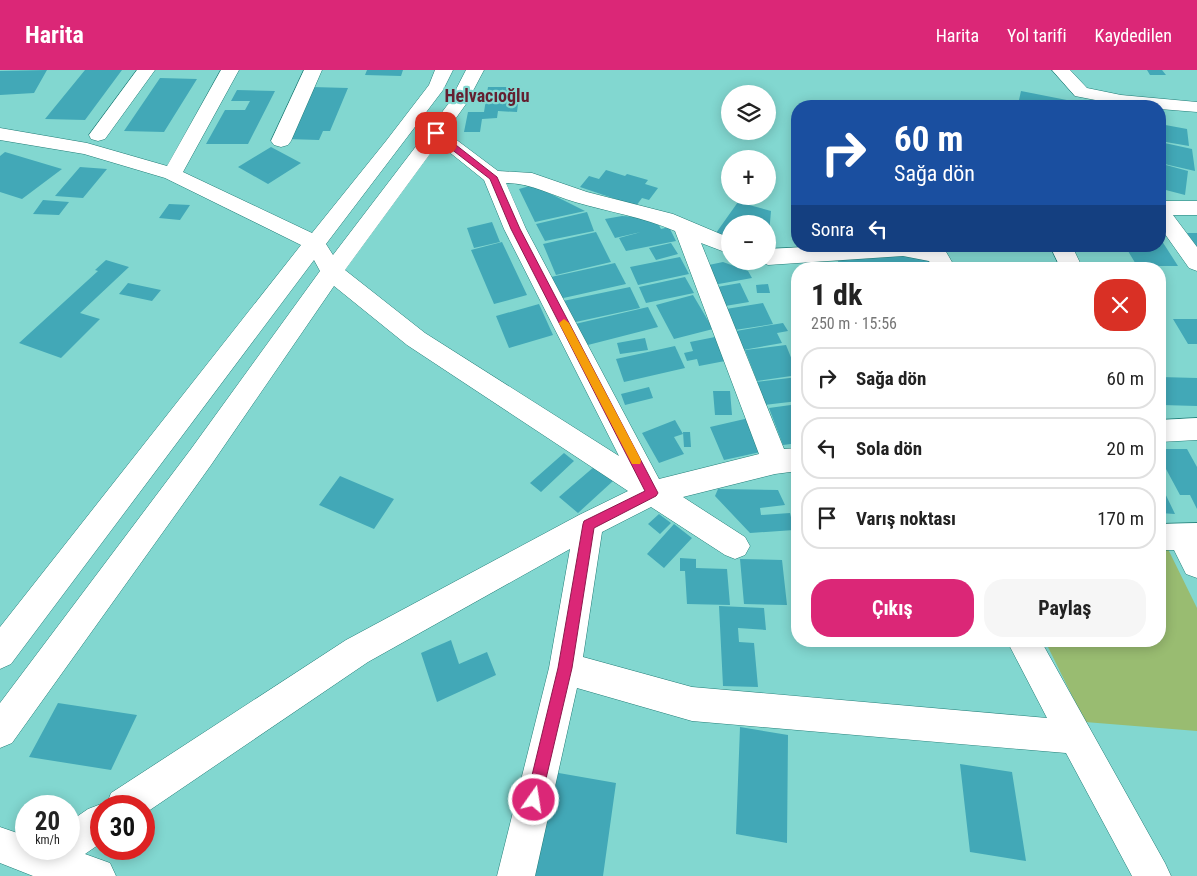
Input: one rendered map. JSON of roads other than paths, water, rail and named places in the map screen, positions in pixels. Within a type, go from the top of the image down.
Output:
[{"type":"street","points":[[98,135],[146,70]]},
{"type":"street","points":[[172,174],[230,70]]},
{"type":"street","points":[[281,141],[313,70]]},
{"type":"street","points":[[0,653],[315,243],[393,145],[437,86],[444,70]]},
{"type":"street","points":[[0,731],[201,457],[332,272],[457,104],[475,70]]},
{"type":"street","points":[[1061,70],[1081,92],[1120,100]]},
{"type":"street","points":[[1166,104],[1197,107]]},
{"type":"street","points":[[436,133],[493,177],[515,229],[652,493]]},
{"type":"street","points":[[0,134],[87,149],[172,174],[315,243],[332,272],[416,339],[735,546]]},
{"type":"street","points":[[493,177],[525,176],[581,197],[666,219],[721,243]]},
{"type":"street","points":[[1166,210],[1197,208]]},
{"type":"street","points":[[1166,219],[1197,263]]},
{"type":"street","points":[[141,795],[357,651],[589,524],[652,493],[786,461],[684,227]]},
{"type":"street","points":[[776,258],[807,262],[875,252]]},
{"type":"street","points":[[922,252],[937,255],[941,262]]},
{"type":"street","points":[[1166,431],[1197,429]]},
{"type":"street","points":[[516,876],[565,668],[589,524]]},
{"type":"street","points":[[1180,537],[1197,564]]},
{"type":"street","points":[[1026,647],[1152,876]]},
{"type":"street","points":[[565,668],[692,704],[1074,737]]},
{"type":"street","points":[[0,845],[15,847]]},
{"type":"street","points":[[71,860],[97,876]]},
{"type":"district","name":"Helvacıoğlu","points":[[487,96]]}]
